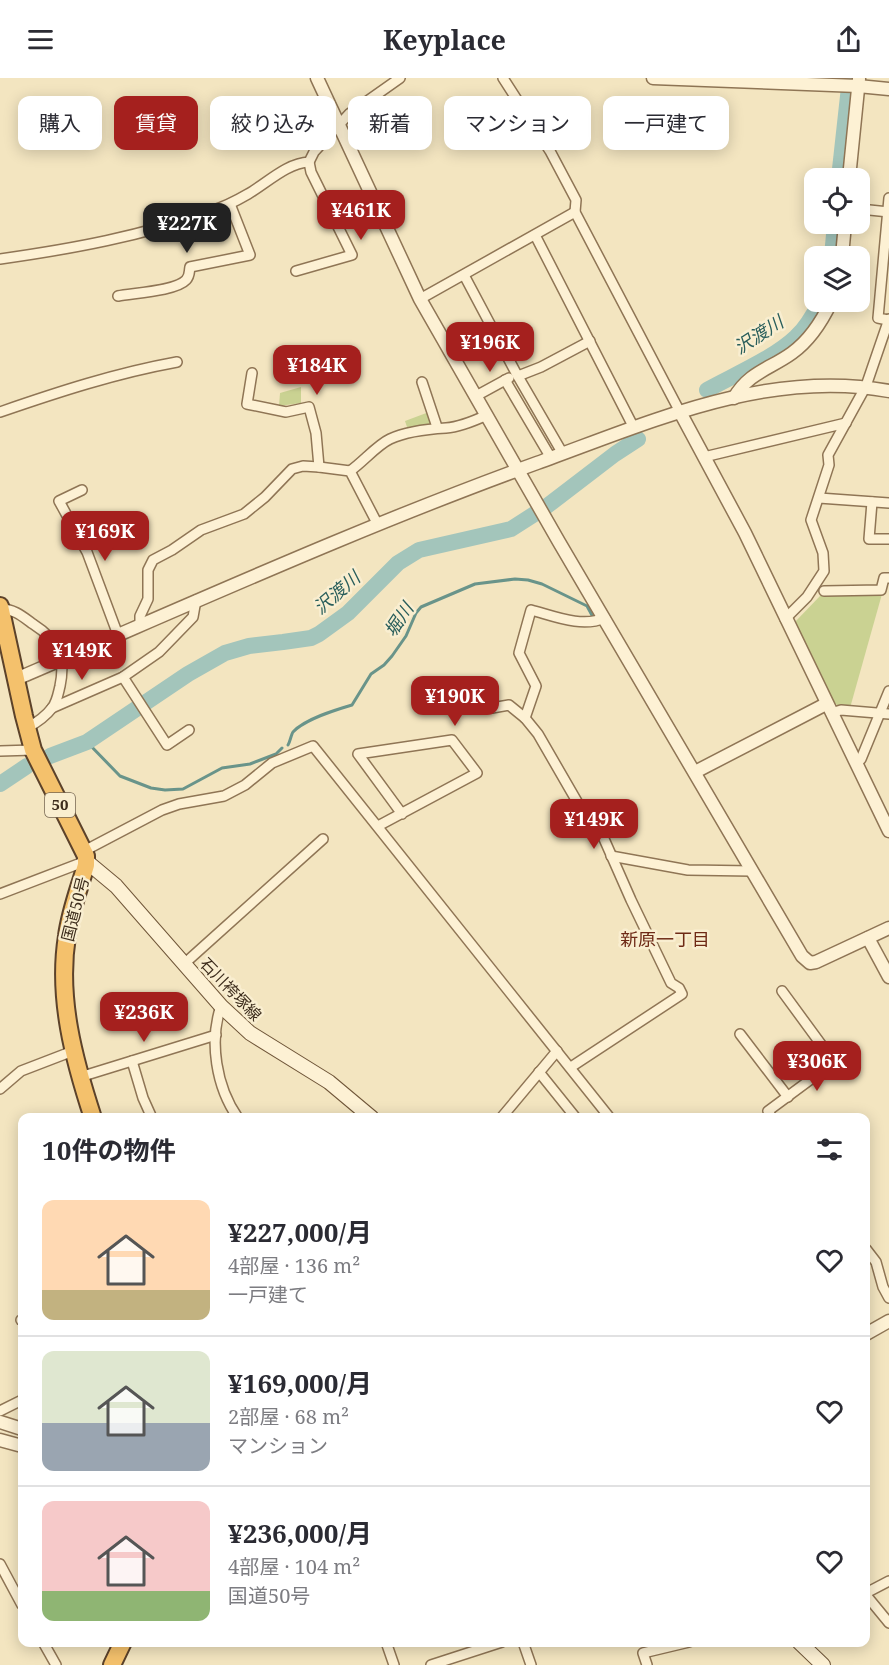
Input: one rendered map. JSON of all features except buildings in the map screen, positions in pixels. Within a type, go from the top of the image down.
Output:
[{"type":"highway","name":"50","points":[[0,608],[33,750],[85,856]]},
{"type":"highway","name":"国道50号","points":[[85,856],[65,952],[66,1000],[73,1052],[91,1113]]},
{"type":"highway","points":[[112,1665],[121,1647]]},
{"type":"main road","name":"石川袴塚線","points":[[85,856],[116,886],[220,1006],[250,1033],[328,1082],[366,1113]]},
{"type":"main road","points":[[804,1647],[823,1665]]},
{"type":"street","points":[[317,78],[420,299],[537,504],[806,961],[816,962],[889,928]]},
{"type":"street","points":[[296,271],[352,255],[311,172],[309,162],[314,152],[334,132],[338,124],[400,78]]},
{"type":"street","points":[[503,78],[571,190],[576,200],[575,212],[745,533],[889,831]]},
{"type":"street","points":[[654,78],[853,83],[889,89]]},
{"type":"street","points":[[849,168],[853,83]]},
{"type":"street","points":[[0,259],[67,250],[133,234],[230,204],[279,174],[301,163],[309,162]]},
{"type":"street","points":[[785,619],[807,597],[824,571],[823,553],[811,520],[829,465],[828,455],[866,386],[889,320],[878,318],[889,198]]},
{"type":"street","points":[[118,296],[175,286],[184,282],[189,276],[190,267],[250,255],[230,204]]},
{"type":"street","points":[[870,211],[888,212]]},
{"type":"street","points":[[420,299],[575,212]]},
{"type":"street","points":[[536,235],[634,428]]},
{"type":"street","points":[[464,275],[517,374],[557,456]]},
{"type":"street","points":[[734,398],[746,381],[793,352],[816,329],[825,312]]},
{"type":"street","points":[[476,396],[517,374],[541,367],[590,341]]},
{"type":"street","points":[[0,412],[101,379],[177,362]]},
{"type":"street","points":[[252,373],[247,404],[286,412],[309,407],[317,441],[319,466]]},
{"type":"street","points":[[505,380],[557,456]]},
{"type":"street","points":[[422,382],[437,427]]},
{"type":"street","points":[[16,679],[377,523],[680,412],[734,398],[814,385],[866,386],[889,391]]},
{"type":"street","points":[[140,625],[140,616],[148,599],[148,570],[153,560],[201,530],[244,514],[265,497],[292,469],[319,466],[350,471],[393,437],[437,427],[446,428],[465,424],[487,415]]},
{"type":"street","points":[[704,457],[846,423]]},
{"type":"street","points":[[350,471],[377,523]]},
{"type":"street","points":[[82,490],[59,501],[87,552],[118,635]]},
{"type":"street","points":[[819,498],[889,503]]},
{"type":"street","points":[[872,502],[869,539],[889,539]]},
{"type":"street","points":[[824,591],[881,590],[884,578],[889,578]]},
{"type":"street","points":[[27,728],[52,708],[123,677],[159,652],[193,617],[196,600]]},
{"type":"street","points":[[0,608],[12,609],[41,629],[57,646],[62,659],[62,679],[52,708]]},
{"type":"street","points":[[525,718],[536,686],[519,653],[531,610],[580,622],[595,622],[605,618]]},
{"type":"street","points":[[123,677],[167,745],[189,730]]},
{"type":"street","points":[[856,764],[861,759],[885,714],[889,691]]},
{"type":"street","points":[[492,708],[509,705],[525,718],[538,734],[579,805],[601,832],[671,983],[680,988],[682,994],[571,1066]]},
{"type":"street","points":[[695,772],[829,709],[885,714]]},
{"type":"street","points":[[378,826],[402,814],[477,773],[452,740],[358,754],[402,814]]},
{"type":"street","points":[[0,894],[85,856],[162,810],[179,804],[224,796],[245,785],[272,763],[313,746],[571,1066],[606,1113]]},
{"type":"street","points":[[0,751],[33,750]]},
{"type":"street","points":[[184,964],[322,839]]},
{"type":"street","points":[[611,856],[688,870],[752,871]]},
{"type":"street","points":[[868,938],[889,977]]},
{"type":"street","points":[[783,991],[834,1062]]},
{"type":"street","points":[[220,1006],[216,1023],[216,1055],[222,1085],[235,1113]]},
{"type":"street","points":[[740,1034],[788,1096]]},
{"type":"street","points":[[80,1077],[216,1035]]},
{"type":"street","points":[[505,1113],[557,1051]]},
{"type":"street","points":[[769,1113],[768,1111],[849,1051]]},
{"type":"street","points":[[0,1089],[21,1071],[73,1052]]},
{"type":"street","points":[[132,1061],[142,1098],[150,1113]]},
{"type":"street","points":[[540,1072],[572,1113]]},
{"type":"street","points":[[870,1254],[876,1262],[883,1287],[889,1298]]},
{"type":"street","points":[[870,1332],[889,1321]]},
{"type":"street","points":[[0,1411],[18,1402]]},
{"type":"street","points":[[0,1422],[18,1428]]},
{"type":"street","points":[[0,1440],[18,1445]]},
{"type":"street","points":[[0,1564],[18,1598]]},
{"type":"street","points":[[870,1592],[889,1581]]},
{"type":"street","points":[[870,1599],[889,1623]]},
{"type":"street","points":[[46,1647],[56,1665]]},
{"type":"street","points":[[388,1647],[394,1665]]},
{"type":"street","points":[[431,1665],[487,1647]]},
{"type":"street","points":[[525,1647],[531,1665]]},
{"type":"street","points":[[647,1665],[643,1653],[668,1647]]},
{"type":"green space","points":[[301,387],[301,403],[279,406],[280,393]]},
{"type":"green space","points":[[429,412],[433,423],[408,430],[405,421]]},
{"type":"green space","points":[[882,594],[850,708],[838,706],[794,623],[821,595]]},
{"type":"waterway","name":"沢渡川","points":[[840,168],[850,78]]},
{"type":"waterway","name":"沢渡川","points":[[833,246],[834,234]]},
{"type":"waterway","name":"沢渡川","points":[[707,390],[787,345],[804,329],[815,312]]},
{"type":"waterway","name":"沢渡川","points":[[50,756],[87,742],[188,674],[225,653],[249,646],[311,638],[319,634],[348,613],[398,563],[419,550],[511,529],[547,506],[638,439]]},
{"type":"waterway","name":"堀川","points":[[288,745],[293,732],[298,727],[352,705],[371,674],[392,656],[406,636],[421,607],[475,584],[515,579],[542,584],[587,606],[594,619]]},
{"type":"waterway","name":"堀川","points":[[87,742],[120,776],[151,788],[165,790],[183,789],[222,768],[250,764],[276,754],[282,748]]},
{"type":"waterway","name":"沢渡川","points":[[0,784],[27,766]]},
{"type":"district","name":"新原一丁目","points":[[665,940]]}]
